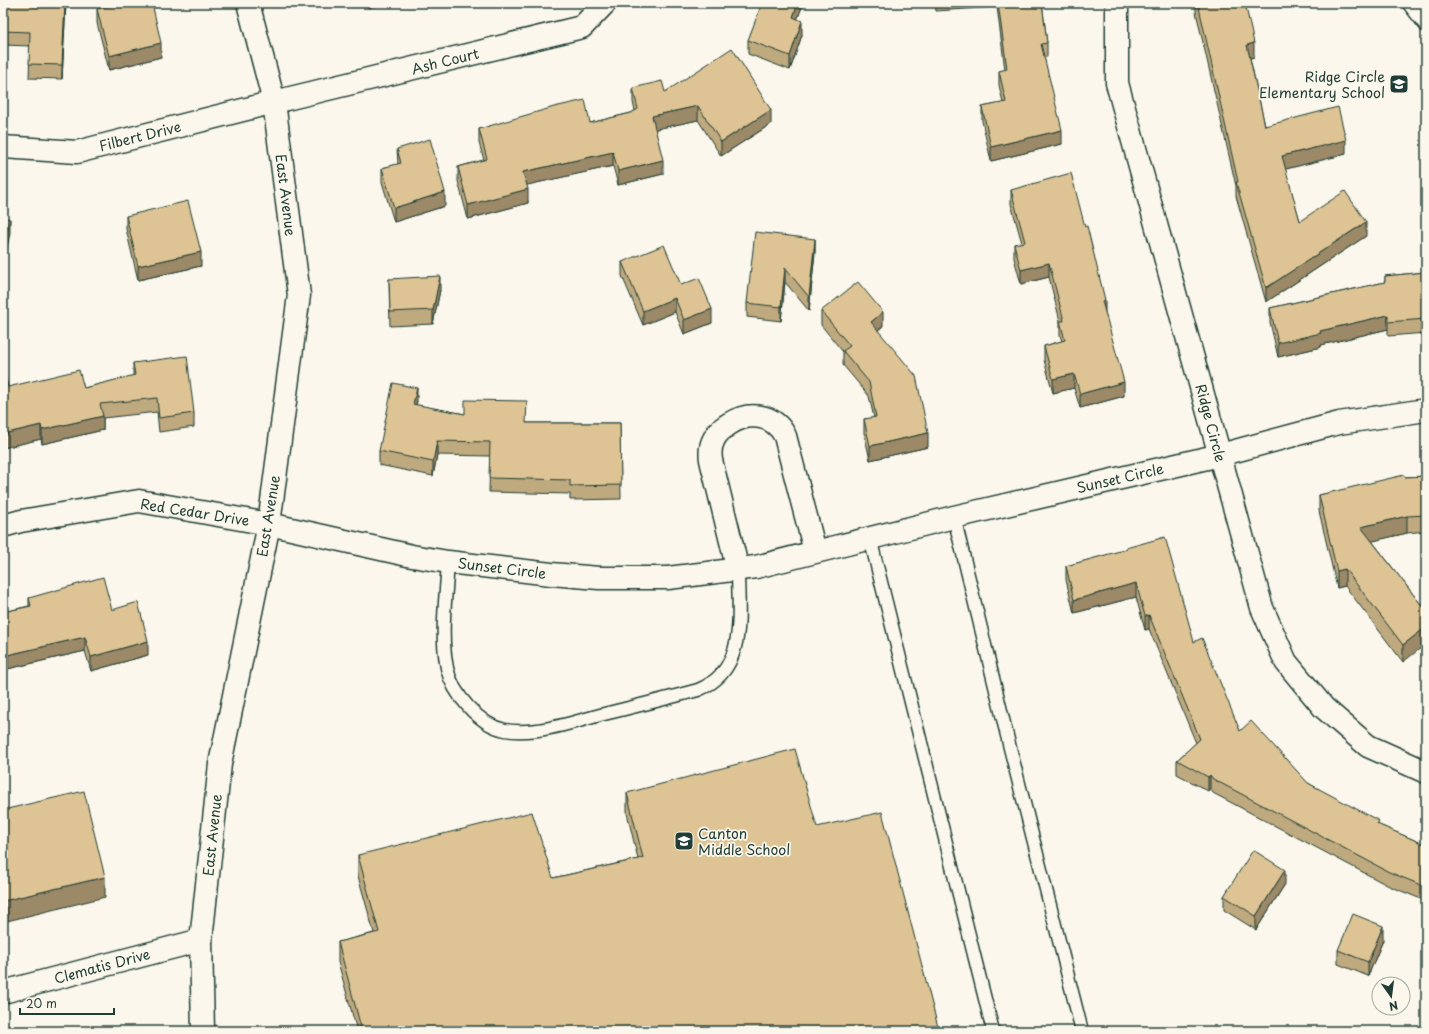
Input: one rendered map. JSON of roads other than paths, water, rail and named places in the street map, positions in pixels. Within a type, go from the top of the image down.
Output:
[{"type":"street","name":"East Avenue","points":[[203,1031],[201,940],[220,764],[269,524],[299,295],[274,102],[248,3]]},
{"type":"street","name":"Ash Court","points":[[274,102],[582,27],[605,3]]},
{"type":"street","name":"Ridge Circle","points":[[1117,3],[1117,83],[1262,608],[1286,662],[1324,708],[1368,746],[1426,772]]},
{"type":"street","name":"Filbert Drive","points":[[3,147],[77,152],[274,102]]},
{"type":"street","name":"Sunset Circle","points":[[269,524],[412,556],[448,562],[599,578],[668,578],[756,567],[954,517],[1220,455],[1339,424],[1426,410]]},
{"type":"street","points":[[738,570],[711,460],[710,450],[713,440],[718,432],[742,417],[756,416],[766,418],[775,423],[785,436],[815,551]]},
{"type":"street","name":"Red Cedar Drive","points":[[3,526],[21,521],[139,501],[269,524]]},
{"type":"street","name":"Clematis Drive","points":[[3,992],[201,940]]},
{"type":"lane","points":[[1408,3],[1426,26]]},
{"type":"lane","points":[[1416,13],[1426,5]]},
{"type":"lane","points":[[954,517],[1010,748],[1082,1031]]},
{"type":"lane","points":[[870,538],[993,1031]]},
{"type":"lane","points":[[448,562],[444,635],[447,670],[454,687],[462,700],[489,724],[504,730],[520,731],[540,729],[584,720],[698,690],[717,680],[732,658],[736,646],[738,632],[738,570]]},
{"type":"place","name":"Ridge Circle Elementary School","points":[[1399,84]]},
{"type":"place","name":"Canton Middle School","points":[[684,841]]}]
